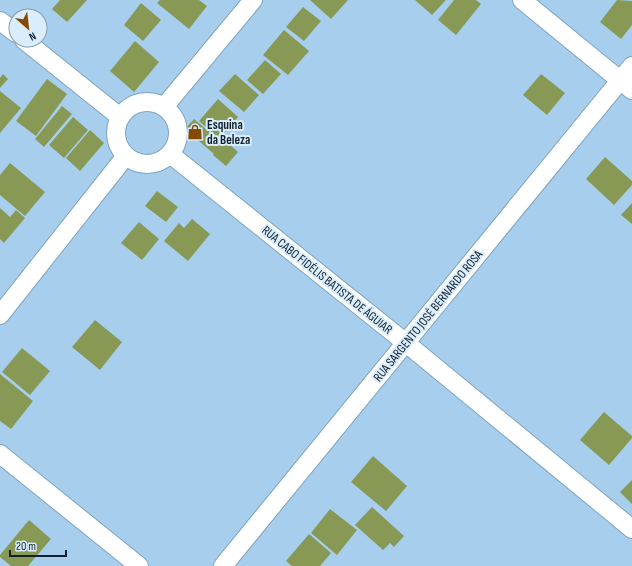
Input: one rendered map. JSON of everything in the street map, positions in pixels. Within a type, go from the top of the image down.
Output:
[{"type":"street","points":[[164,107],[253,0]]},
{"type":"street","points":[[522,0],[626,85]]},
{"type":"street","points":[[34,48],[120,117]]},
{"type":"street","name":"RUA SARGENTO JOSÉ BERNARDO ROSA","points":[[223,566],[406,343],[626,85],[632,66]]},
{"type":"street","points":[[143,102],[154,103],[164,107],[172,114],[177,124],[178,135],[176,145],[170,154],[162,161],[143,165],[125,157],[119,149],[116,140],[115,130],[120,117],[133,105],[143,102]]},
{"type":"street","name":"RUA CABO FIDÉLIS BATISTA DE ÁGUIAR","points":[[170,154],[406,343],[632,529]]},
{"type":"street","points":[[0,315],[125,157]]},
{"type":"street","points":[[0,454],[139,566]]},
{"type":"building","points":[[60,0],[87,0],[67,22],[52,9]]},
{"type":"building","points":[[160,0],[199,0],[207,6],[189,29],[157,3]]},
{"type":"building","points":[[310,0],[348,0],[331,19]]},
{"type":"building","points":[[415,0],[446,0],[432,15]]},
{"type":"building","points":[[454,0],[476,0],[481,4],[456,35],[438,20]]},
{"type":"building","points":[[617,0],[632,1],[632,25],[621,39],[600,22]]},
{"type":"building","points":[[141,3],[161,20],[143,41],[124,25]]},
{"type":"building","points":[[303,7],[321,21],[304,41],[286,27]]},
{"type":"building","points":[[284,30],[309,51],[288,75],[263,55]]},
{"type":"building","points":[[135,41],[159,62],[134,92],[110,71]]},
{"type":"building","points":[[265,60],[281,74],[263,94],[247,80]]},
{"type":"building","points":[[3,74],[8,79],[0,88],[0,78]]},
{"type":"building","points":[[235,74],[259,95],[244,112],[219,91]]},
{"type":"building","points":[[541,74],[565,93],[547,115],[523,95]]},
{"type":"building","points":[[47,79],[67,94],[36,136],[16,121]]},
{"type":"building","points":[[0,91],[21,108],[0,133]]},
{"type":"building","points":[[218,99],[238,117],[221,137],[238,152],[226,166],[185,129],[194,119],[219,140],[220,139],[199,121]]},
{"type":"building","points":[[62,106],[72,114],[44,147],[35,139]]},
{"type":"building","points":[[73,117],[88,130],[64,158],[49,145]]},
{"type":"building","points":[[90,130],[104,143],[80,171],[66,158]]},
{"type":"building","points":[[605,157],[632,181],[632,185],[614,205],[586,179]]},
{"type":"building","points":[[10,163],[45,192],[25,216],[0,195],[0,175]]},
{"type":"building","points":[[157,191],[178,207],[166,222],[145,206]]},
{"type":"building","points":[[632,203],[632,224],[621,215]]},
{"type":"building","points":[[0,208],[10,217],[16,210],[25,218],[4,243],[0,239]]},
{"type":"building","points":[[192,219],[210,234],[188,261],[164,241],[179,223],[184,228]]},
{"type":"building","points":[[139,222],[159,239],[142,260],[121,243]]},
{"type":"building","points":[[95,320],[122,342],[100,370],[72,347]]},
{"type":"building","points":[[22,348],[50,371],[30,395],[2,372]]},
{"type":"building","points":[[0,374],[33,401],[11,429],[0,421]]},
{"type":"building","points":[[604,412],[632,436],[632,438],[609,465],[580,440]]},
{"type":"building","points":[[373,456],[407,486],[386,511],[351,482]]},
{"type":"building","points":[[632,480],[632,504],[620,492]]},
{"type":"building","points":[[372,507],[404,536],[394,547],[390,543],[383,550],[355,525]]},
{"type":"building","points":[[330,509],[357,530],[337,555],[311,533]]},
{"type":"building","points":[[29,520],[51,539],[28,566],[11,566],[0,557],[0,555]]},
{"type":"building","points":[[309,534],[331,553],[320,566],[292,566],[286,561]]},
{"type":"place","name":"Esquina da Beleza","points":[[195,132]]}]
